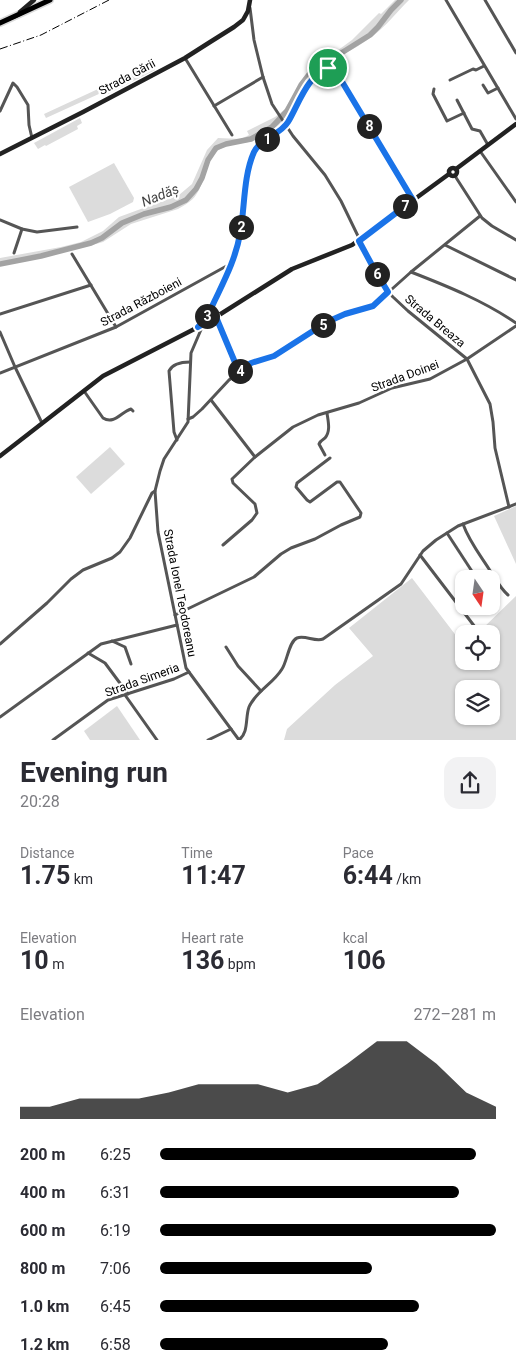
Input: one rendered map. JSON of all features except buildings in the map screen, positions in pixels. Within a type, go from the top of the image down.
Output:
[{"type":"main road","points":[[12,19],[34,0]]},
{"type":"main road","points":[[0,24],[50,0]]},
{"type":"main road","name":"Strada Gării","points":[[0,154],[184,58],[239,24],[245,17],[250,2]]},
{"type":"main road","points":[[0,456],[108,373],[216,317],[292,269],[345,249],[359,241],[413,200],[457,173],[456,169],[516,124]]},
{"type":"street","points":[[446,0],[516,119]]},
{"type":"street","points":[[485,0],[516,54]]},
{"type":"street","name":"Strada Breaza","points":[[250,2],[254,40],[263,77],[272,104],[279,116],[325,175],[341,201],[359,241],[388,292],[408,311],[467,359],[490,404],[495,448],[509,507]]},
{"type":"street","points":[[184,58],[232,135]]},
{"type":"street","points":[[450,80],[474,68],[476,70],[484,66]]},
{"type":"street","points":[[0,644],[47,603],[70,578],[112,558],[120,552],[130,538],[152,493],[155,491],[164,459],[187,426],[192,348],[232,263],[240,233],[248,172],[254,152],[257,147],[285,125],[311,82],[328,68],[331,67],[335,70],[413,200]]},
{"type":"street","points":[[214,106],[263,77]]},
{"type":"street","points":[[0,111],[13,83],[28,105],[32,138]]},
{"type":"street","points":[[483,85],[488,93],[498,88]]},
{"type":"street","points":[[434,89],[433,94],[447,121],[464,113]]},
{"type":"street","points":[[457,100],[472,129],[480,130],[488,145]]},
{"type":"street","points":[[480,151],[516,202]]},
{"type":"street","points":[[452,175],[480,216],[492,226],[516,240]]},
{"type":"street","points":[[188,419],[193,417],[211,400],[229,380],[251,363],[274,356],[327,322],[345,314],[373,306],[411,272],[480,216]]},
{"type":"street","points":[[0,220],[22,229],[42,232],[76,226]]},
{"type":"street","points":[[14,253],[22,229]]},
{"type":"street","points":[[445,245],[516,280]]},
{"type":"street","points":[[72,254],[116,327]]},
{"type":"street","name":"Strada Războieni","points":[[0,373],[116,327],[232,263]]},
{"type":"street","points":[[411,272],[448,286],[499,311],[516,324]]},
{"type":"street","points":[[0,314],[91,285]]},
{"type":"street","points":[[216,317],[239,372]]},
{"type":"street","name":"Strada Doinei","points":[[222,545],[252,520],[257,513],[255,504],[231,480],[255,457],[292,427],[326,413],[360,403],[392,388],[427,380],[467,359],[516,324]]},
{"type":"street","points":[[0,332],[42,423]]},
{"type":"street","points":[[177,440],[174,432],[169,371],[178,364],[190,362]]},
{"type":"street","points":[[84,390],[106,420],[116,418],[128,409],[131,409],[133,412]]},
{"type":"street","points":[[211,400],[255,457]]},
{"type":"street","points":[[325,455],[319,444],[326,436],[328,430],[329,423],[326,413]]},
{"type":"street","points":[[175,615],[254,577],[291,548],[315,539],[360,517],[361,513],[340,482],[337,482],[310,502],[296,486],[297,483],[330,458]]},
{"type":"street","name":"Strada Ionel Teodoreanu","points":[[155,491],[158,532],[186,668],[239,740]]},
{"type":"street","points":[[239,740],[244,734],[251,703],[284,666],[294,639],[299,637],[323,639],[400,584],[420,555],[446,533],[463,524],[516,504]]},
{"type":"street","points":[[463,524],[476,551],[508,595]]},
{"type":"street","points":[[446,533],[471,570]]},
{"type":"street","points":[[420,555],[473,625]]},
{"type":"street","points":[[0,717],[102,644],[177,624]]},
{"type":"street","points":[[112,640],[125,647],[131,664]]},
{"type":"street","points":[[226,647],[238,666],[261,691]]},
{"type":"street","points":[[88,653],[105,663],[157,740]]},
{"type":"street","name":"Strada Simeria","points":[[52,740],[102,703],[174,679],[189,672]]},
{"type":"street","points":[[208,740],[231,729]]},
{"type":"shaded area","points":[[395,0],[409,0],[373,36],[333,61],[334,63],[310,79],[280,128],[257,142],[256,140],[230,145],[216,152],[209,163],[200,189],[186,204],[178,209],[131,224],[103,242],[0,265],[0,258],[81,242],[103,231],[119,217],[179,195],[192,184],[207,150],[218,138],[241,139],[249,135],[247,131],[275,117],[284,110],[308,72],[352,40]]},
{"type":"shaded area","points":[[152,64],[155,70],[104,96],[101,93],[46,118],[44,114]]},
{"type":"shaded area","points":[[80,118],[82,123],[77,126],[78,129],[38,149],[34,143]]},
{"type":"shaded area","points":[[114,163],[134,198],[133,202],[110,214],[88,222],[69,187]]},
{"type":"shaded area","points":[[110,447],[125,464],[91,494],[76,477]]},
{"type":"shaded area","points":[[516,506],[516,564],[494,516]]},
{"type":"shaded area","points":[[412,578],[455,634],[455,670],[500,670],[500,625],[486,625],[496,615],[500,615],[500,612],[516,596],[516,740],[284,740],[287,729],[335,685],[373,656],[349,628]]},
{"type":"shaded area","points":[[117,706],[140,740],[90,740],[84,731]]},
{"type":"waterway","name":"Nadăș","points":[[0,264],[91,243],[102,238],[122,223],[144,214],[171,207],[186,200],[196,189],[208,160],[216,148],[251,139],[272,127],[287,111],[301,85],[311,72],[370,35],[401,0]]},
{"type":"tram line","points":[[0,24],[51,0]]},
{"type":"railway","points":[[0,49],[41,35],[109,0]]},
{"type":"route","points":[[331,67],[335,70],[413,200],[359,241],[388,292],[373,306],[345,314],[327,322],[274,356],[251,363],[239,372],[216,317],[198,327],[205,320],[218,295],[237,248],[248,172],[254,152],[257,147],[286,126],[309,84],[328,68],[331,67]]}]
